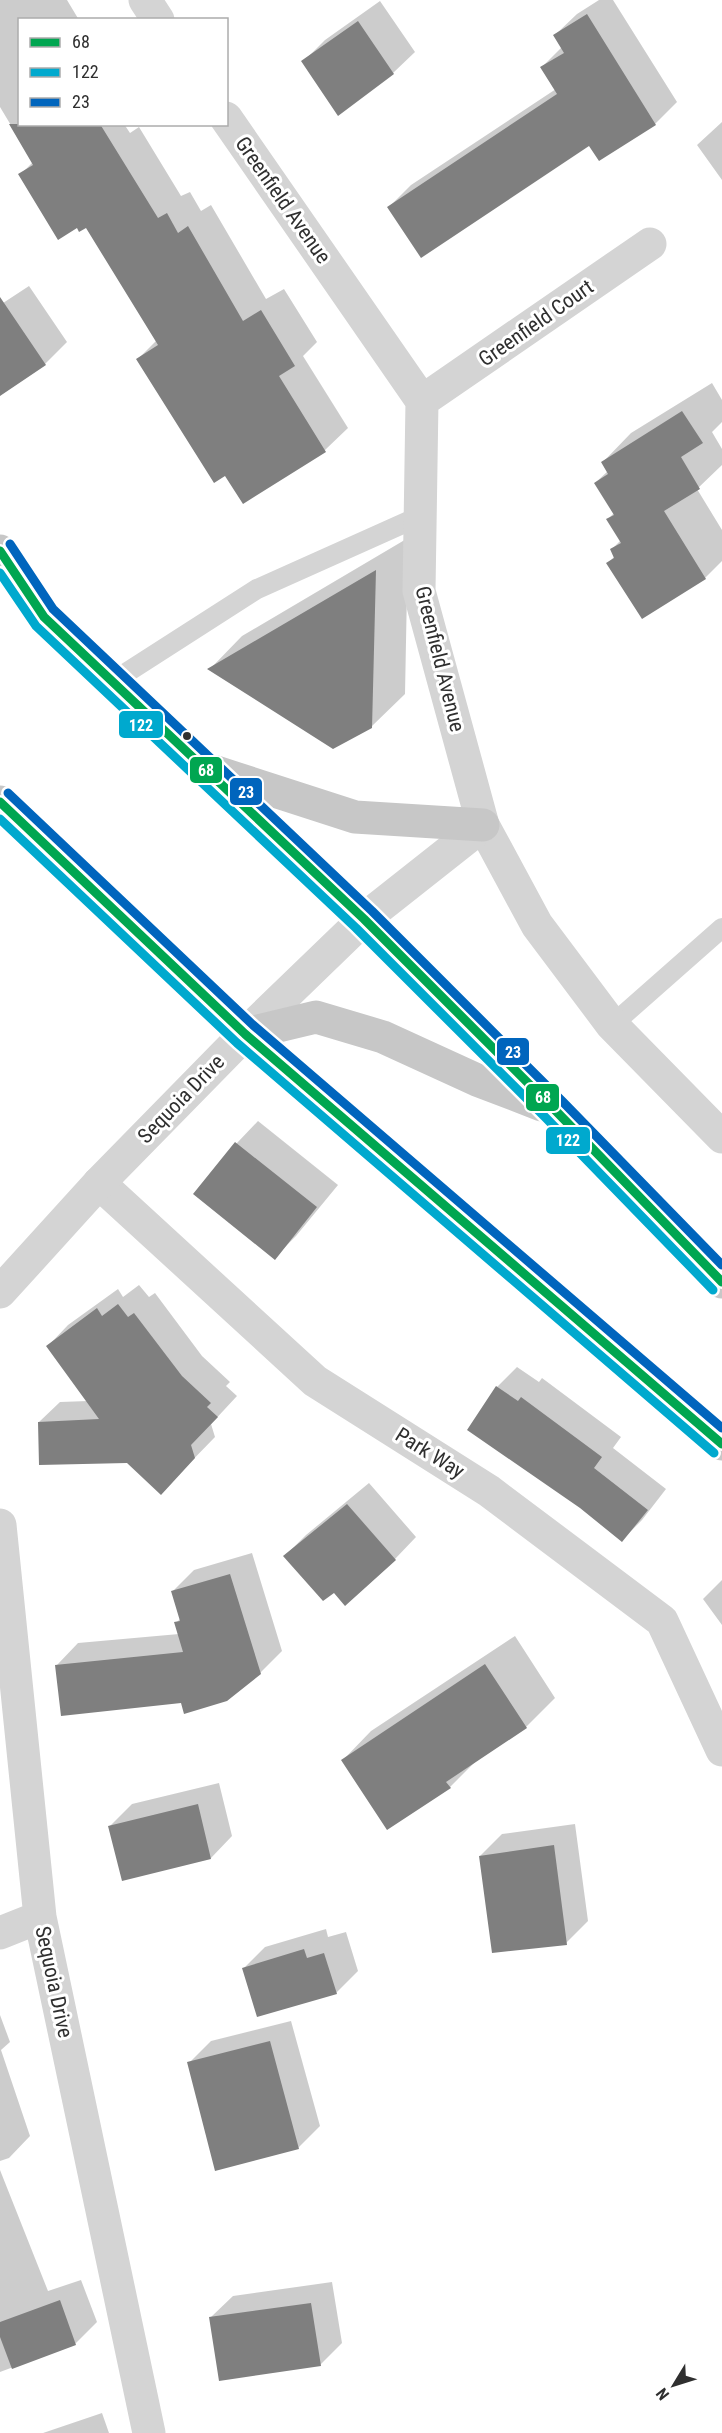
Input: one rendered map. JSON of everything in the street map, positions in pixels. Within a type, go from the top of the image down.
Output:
[{"type":"main road","points":[[0,551],[44,616],[364,919],[555,1110],[722,1282]]},
{"type":"main road","points":[[204,768],[355,817],[483,825]]},
{"type":"main road","points":[[0,802],[245,1034],[722,1444]]},
{"type":"main road","points":[[245,1034],[316,1017],[382,1037],[477,1080],[555,1110]]},
{"type":"street","points":[[145,0],[157,18]]},
{"type":"street","name":"Greenfield Avenue","points":[[228,121],[422,401],[419,591],[483,825],[537,925],[612,1025],[722,1137]]},
{"type":"street","name":"Greenfield Court","points":[[422,401],[650,244]]},
{"type":"street","name":"Sequoia Drive","points":[[0,1292],[99,1183],[245,1034],[364,919],[483,825]]},
{"type":"street","name":"Park Way","points":[[99,1183],[315,1381],[489,1491],[662,1621],[722,1750]]},
{"type":"street","name":"Sequoia Drive","points":[[0,1525],[40,1917],[149,2433]]},
{"type":"street","points":[[0,1934],[40,1917]]},
{"type":"lane","points":[[112,682],[257,589],[420,516]]},
{"type":"lane","points":[[612,1025],[722,928]]},
{"type":"building","points":[[587,14],[656,125],[599,161],[589,146],[421,258],[387,207],[557,94],[540,67],[564,53],[553,35]]},
{"type":"building","points":[[358,21],[394,74],[338,116],[301,61]]},
{"type":"building","points":[[9,124],[18,124],[18,126],[101,126],[158,218],[167,213],[178,233],[188,226],[243,321],[261,310],[295,366],[279,376],[326,452],[243,504],[225,476],[214,483],[136,359],[158,345],[86,228],[79,232],[77,228],[58,240],[18,174],[33,165]]},
{"type":"building","points":[[0,297],[46,365],[0,396]]},
{"type":"building","points":[[682,411],[703,443],[681,457],[700,489],[664,511],[706,579],[642,619],[606,563],[614,558],[610,549],[621,543],[606,519],[614,515],[594,483],[608,474],[601,462]]},
{"type":"building","points":[[376,570],[372,728],[333,749],[207,669]]},
{"type":"building","points":[[235,1142],[317,1207],[275,1260],[193,1194]]},
{"type":"building","points":[[118,1304],[128,1317],[134,1313],[182,1376],[211,1403],[207,1407],[218,1417],[191,1445],[195,1458],[161,1495],[127,1463],[39,1465],[38,1422],[99,1419],[46,1346],[97,1308],[102,1316]]},
{"type":"building","points":[[496,1386],[518,1401],[521,1397],[602,1457],[594,1468],[648,1510],[622,1542],[580,1508],[467,1430]]},
{"type":"building","points":[[347,1504],[396,1560],[345,1606],[334,1593],[323,1601],[283,1556]]},
{"type":"building","points":[[230,1574],[261,1674],[227,1701],[184,1714],[181,1703],[61,1716],[55,1665],[183,1652],[174,1622],[180,1621],[171,1591]]},
{"type":"building","points":[[485,1664],[527,1728],[446,1782],[451,1788],[387,1830],[341,1760]]},
{"type":"building","points":[[198,1804],[211,1859],[122,1881],[108,1826]]},
{"type":"building","points":[[554,1845],[567,1945],[492,1953],[479,1856]]},
{"type":"building","points":[[304,1949],[307,1958],[324,1953],[337,1994],[257,2017],[242,1968]]},
{"type":"building","points":[[270,2041],[299,2149],[215,2171],[187,2062]]},
{"type":"building","points":[[60,2300],[76,2345],[12,2369],[0,2337],[0,2322]]},
{"type":"building","points":[[311,2303],[321,2366],[219,2381],[209,2317]]},
{"type":"transit line","name":"23","points":[[10,544],[53,609],[372,911],[722,1265]]},
{"type":"transit line","name":"68","points":[[0,551],[44,617],[364,919],[555,1110],[722,1282]]},
{"type":"transit line","name":"122","points":[[0,573],[36,626],[356,928],[546,1118],[713,1290]]},
{"type":"transit line","name":"23","points":[[8,793],[253,1025],[722,1428]]},
{"type":"transit line","name":"68","points":[[0,802],[245,1034],[722,1444]]},
{"type":"transit line","name":"122","points":[[0,819],[237,1043],[714,1453]]}]
